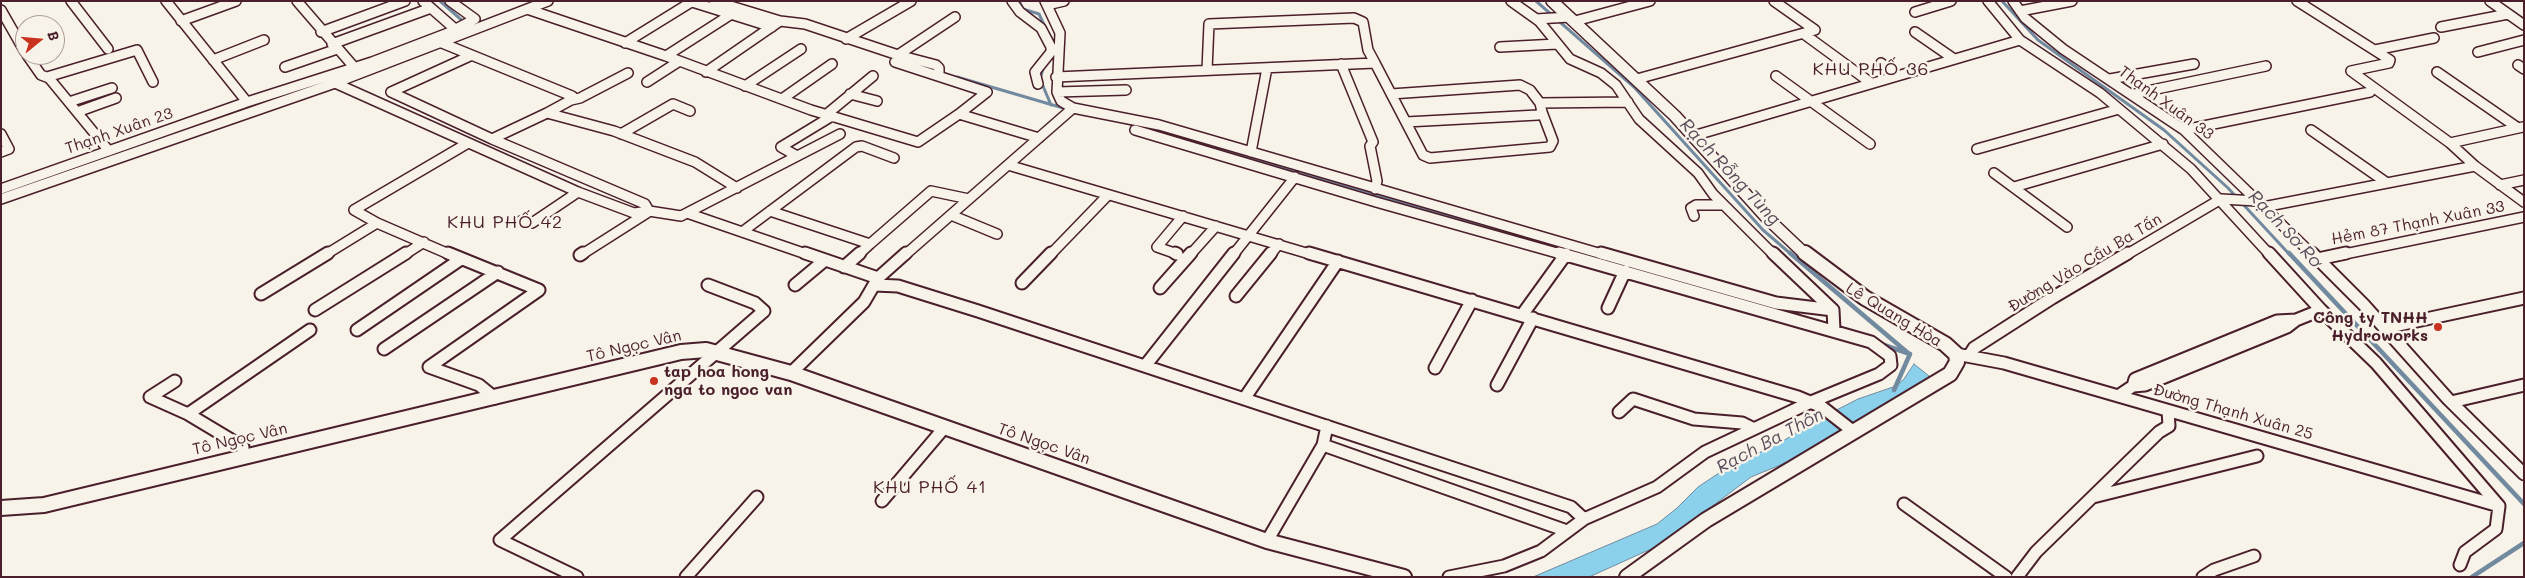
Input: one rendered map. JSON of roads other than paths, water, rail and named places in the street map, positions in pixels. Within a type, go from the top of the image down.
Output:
[{"type":"street","points":[[71,1],[108,50]]},
{"type":"street","points":[[166,1],[180,21],[247,102]]},
{"type":"street","points":[[180,21],[236,1]]},
{"type":"street","points":[[297,1],[321,32],[354,67]]},
{"type":"street","points":[[321,32],[405,1]]},
{"type":"street","points":[[423,1],[455,29]]},
{"type":"street","name":"Thạnh Xuân 23","points":[[1,189],[247,102],[354,67],[455,29],[475,19],[450,1]]},
{"type":"street","points":[[1,199],[169,139],[335,83],[548,1]]},
{"type":"street","points":[[714,1],[776,24]]},
{"type":"street","points":[[846,38],[911,1]]},
{"type":"street","points":[[1012,1],[1020,12],[1041,28],[1051,47],[1050,52],[1035,72],[1038,84]]},
{"type":"street","points":[[1064,1],[1046,3],[1060,33],[1056,77],[1057,92],[1061,101],[1070,110],[1158,125],[1252,157],[1295,177],[1376,202],[1834,330],[1882,348],[1890,356],[1891,365],[1879,374],[1816,405],[1754,429],[1705,452],[1657,487],[1584,519],[1541,551],[1504,566],[1450,577]]},
{"type":"street","points":[[1511,1],[1540,19],[1570,59],[1601,72],[1616,85],[1639,119],[1698,173],[1719,205],[1833,310],[1834,330]]},
{"type":"street","name":"Lê Quang Hòa","points":[[1552,1],[1569,19],[1637,79],[1693,136],[1767,218],[1830,275],[1865,298],[1962,355],[1950,374],[1851,429],[1706,520],[1632,574]]},
{"type":"street","points":[[1540,19],[1569,19],[1650,1]]},
{"type":"street","points":[[1637,79],[1815,30],[1774,1]]},
{"type":"street","points":[[1915,12],[1950,1]]},
{"type":"street","points":[[1988,1],[2020,40],[2100,93],[2191,168],[2321,310],[2376,363],[2499,506],[2496,528],[2465,552],[2460,565]]},
{"type":"street","name":"Thạnh Xuân 33","points":[[2013,1],[2020,10],[2063,49],[2133,94],[2184,130],[2222,165],[2318,259],[2451,402],[2524,474]]},
{"type":"street","points":[[2020,10],[2072,1]]},
{"type":"street","points":[[2297,1],[2390,60],[2389,63],[2352,70],[2354,74],[2450,143],[2475,166],[2524,202]]},
{"type":"street","points":[[2490,1],[2524,26]]},
{"type":"street","points":[[527,10],[625,43],[666,56],[678,62],[829,115],[918,142],[987,92],[939,72],[897,59],[806,24],[776,24],[730,15],[691,2],[625,43]]},
{"type":"street","points":[[285,67],[431,8]]},
{"type":"street","points":[[1,10],[15,37]]},
{"type":"street","points":[[2441,27],[2508,14]]},
{"type":"street","points":[[666,56],[730,15]]},
{"type":"street","points":[[897,59],[955,17]]},
{"type":"street","points":[[1207,70],[1209,24],[1354,18],[1362,22],[1368,50],[1391,94],[1406,122],[1423,155],[1439,158],[1550,147],[1553,141],[1541,108],[1530,90],[1520,85],[1391,94]]},
{"type":"street","points":[[706,72],[776,24]]},
{"type":"street","points":[[1915,32],[1954,59]]},
{"type":"street","points":[[1804,34],[1871,83]]},
{"type":"street","points":[[2375,50],[2434,38]]},
{"type":"street","points":[[213,60],[264,40]]},
{"type":"street","points":[[1693,136],[2020,40]]},
{"type":"street","points":[[2478,52],[2524,40]]},
{"type":"street","points":[[442,43],[572,96],[571,100]]},
{"type":"street","points":[[1500,47],[1558,44]]},
{"type":"street","points":[[745,86],[801,49]]},
{"type":"street","points":[[47,78],[137,50],[153,82]]},
{"type":"street","points":[[470,56],[391,92],[492,139],[645,204],[650,211]]},
{"type":"street","points":[[647,82],[678,62]]},
{"type":"street","points":[[1056,77],[1375,63]]},
{"type":"street","points":[[1881,63],[1897,75]]},
{"type":"street","points":[[782,99],[832,64]]},
{"type":"street","points":[[1341,64],[1373,142],[1370,146],[1377,181],[1375,189]]},
{"type":"street","points":[[2110,80],[2194,64]]},
{"type":"street","points":[[34,65],[41,75],[47,78],[69,102],[109,151]]},
{"type":"street","points":[[2133,94],[2266,66]]},
{"type":"street","points":[[1252,157],[1267,68]]},
{"type":"street","points":[[2437,72],[2521,127]]},
{"type":"street","points":[[492,139],[571,100],[580,98],[628,73]]},
{"type":"street","points":[[797,156],[781,147],[829,115],[850,94],[873,76]]},
{"type":"street","points":[[1776,76],[1870,144]]},
{"type":"street","points":[[335,83],[578,192],[634,213],[650,211],[681,216],[840,134]]},
{"type":"street","points":[[69,102],[112,88]]},
{"type":"street","points":[[1057,92],[1126,90]]},
{"type":"street","points":[[2184,130],[2370,92]]},
{"type":"street","points":[[850,94],[877,101]]},
{"type":"street","points":[[77,112],[116,98]]},
{"type":"street","points":[[1541,108],[1628,102]]},
{"type":"street","points":[[621,134],[673,104],[690,111]]},
{"type":"street","points":[[1406,122],[1538,115],[1541,108]]},
{"type":"street","points":[[1976,149],[2119,109]]},
{"type":"street","points":[[791,373],[864,302],[876,282],[1070,110]]},
{"type":"street","points":[[547,113],[621,134],[695,162],[737,188]]},
{"type":"street","points":[[959,114],[1039,138]]},
{"type":"street","points":[[2450,143],[2521,127]]},
{"type":"street","points":[[1135,130],[1252,157],[1375,189],[1776,303],[1833,310]]},
{"type":"street","points":[[2311,130],[2387,183]]},
{"type":"street","points":[[1,134],[9,148],[1,152]]},
{"type":"street","points":[[468,143],[354,210],[378,223],[538,290],[429,368],[480,385],[495,398]]},
{"type":"street","points":[[2014,187],[2163,144]]},
{"type":"street","points":[[742,232],[856,147],[862,146],[894,158]]},
{"type":"street","points":[[1008,165],[1534,318],[1816,405],[1851,429]]},
{"type":"street","points":[[2220,199],[2260,204],[2475,166]]},
{"type":"street","points":[[1994,173],[2067,227]]},
{"type":"street","points":[[1145,366],[1295,177]]},
{"type":"street","points":[[2500,185],[2524,180]]},
{"type":"street","points":[[844,267],[931,191],[969,199]]},
{"type":"street","points":[[521,221],[532,223],[578,192]]},
{"type":"street","points":[[1022,283],[1108,195]]},
{"type":"street","name":"Đường Vào Cầu Ba Tấn","points":[[1962,355],[2052,298],[2220,199]]},
{"type":"street","points":[[1694,216],[1691,208],[1696,205],[1719,205]]},
{"type":"street","points":[[580,254],[650,211]]},
{"type":"street","points":[[770,211],[870,244]]},
{"type":"street","points":[[687,213],[825,260],[876,282],[898,286],[1571,507],[1584,519]]},
{"type":"street","points":[[951,215],[998,234]]},
{"type":"street","points":[[1177,254],[1158,247],[1183,216]]},
{"type":"street","name":"Hẻm 87 Thạnh Xuân 33","points":[[2318,259],[2524,217]]},
{"type":"street","points":[[262,294],[378,223]]},
{"type":"street","points":[[1160,288],[1216,226]]},
{"type":"street","points":[[315,310],[424,242]]},
{"type":"street","points":[[1236,296],[1279,244]]},
{"type":"street","points":[[1522,315],[1566,254]]},
{"type":"street","points":[[357,330],[461,259]]},
{"type":"street","points":[[795,285],[825,260]]},
{"type":"street","points":[[1244,399],[1338,261]]},
{"type":"street","points":[[1608,308],[1625,271]]},
{"type":"street","points":[[384,349],[498,272]]},
{"type":"street","points":[[577,577],[500,540],[715,352],[764,312],[755,303],[708,285]]},
{"type":"street","points":[[2384,328],[2524,298]]},
{"type":"street","points":[[1435,368],[1472,300]]},
{"type":"street","points":[[2118,396],[2133,386],[2145,386],[2287,327],[2296,320],[2321,310]]},
{"type":"street","points":[[1497,385],[1534,318]]},
{"type":"street","points":[[188,414],[310,330]]},
{"type":"street","name":"Tô Ngọc Vân","points":[[1,508],[44,505],[681,352],[706,350],[791,373],[1268,541],[1404,577]]},
{"type":"street","name":"Đường Thạnh Xuân 25","points":[[1962,355],[2004,363],[2499,506]]},
{"type":"street","points":[[175,381],[150,396],[188,414],[243,447],[243,456]]},
{"type":"street","points":[[2451,402],[2524,385]]},
{"type":"street","points":[[1619,412],[1633,399],[1694,419],[1742,423],[1754,429]]},
{"type":"street","points":[[2017,577],[2036,552],[2159,432],[2169,426],[2168,411]]},
{"type":"street","points":[[882,501],[944,428]]},
{"type":"street","points":[[1268,541],[1322,443],[1326,428]]},
{"type":"street","points":[[1322,443],[1567,531]]},
{"type":"street","points":[[2092,498],[2257,456]]},
{"type":"street","points":[[686,577],[757,497]]},
{"type":"street","points":[[1904,504],[2006,577]]},
{"type":"street","points":[[2203,577],[2214,570],[2254,556]]},
{"type":"water","points":[[1914,364],[1929,376],[1925,384],[1891,405],[1853,423],[1802,456],[1751,477],[1678,532],[1651,549],[1589,577],[1533,577],[1657,524],[1677,508],[1698,487],[1722,471],[1783,441],[1815,421],[1858,399],[1896,386],[1904,379]]},
{"type":"waterway","points":[[440,1],[465,23]]},
{"type":"waterway","points":[[1019,1],[1023,9],[1039,14],[1046,29]]},
{"type":"waterway","name":"Rạch Rỗng Tùng","points":[[1536,1],[1634,87],[1763,230],[1792,255]]},
{"type":"waterway","name":"Rạch Sơ Rơ","points":[[2002,1],[2038,40],[2164,130],[2228,188],[2290,255]]},
{"type":"waterway","points":[[777,24],[795,27]]},
{"type":"waterway","points":[[1044,65],[1040,79],[1051,104]]},
{"type":"waterway","points":[[957,77],[1051,104]]},
{"type":"waterway","points":[[1051,104],[1070,110]]},
{"type":"waterway","points":[[181,130],[252,105]]},
{"type":"waterway","points":[[1123,122],[1560,249]]},
{"type":"waterway","name":"Rạch Rỗng Tùng","points":[[1790,253],[1908,353]]},
{"type":"waterway","name":"Rạch Sơ Rơ","points":[[2289,253],[2524,504]]},
{"type":"waterway","name":"Rạch Ba Thôn","points":[[1881,344],[1910,354],[1894,390]]},
{"type":"waterway","points":[[2472,577],[2524,543]]},
{"type":"place","name":"Công ty TNHH Hydroworks","points":[[2438,327]]},
{"type":"place","name":"tap hoa hong nga to ngoc van","points":[[654,381]]},
{"type":"district","name":"KHU PHỐ 36","points":[[1871,69]]},
{"type":"district","name":"KHU PHỐ 42","points":[[505,222]]},
{"type":"district","name":"KHU PHỐ 41","points":[[930,487]]}]
